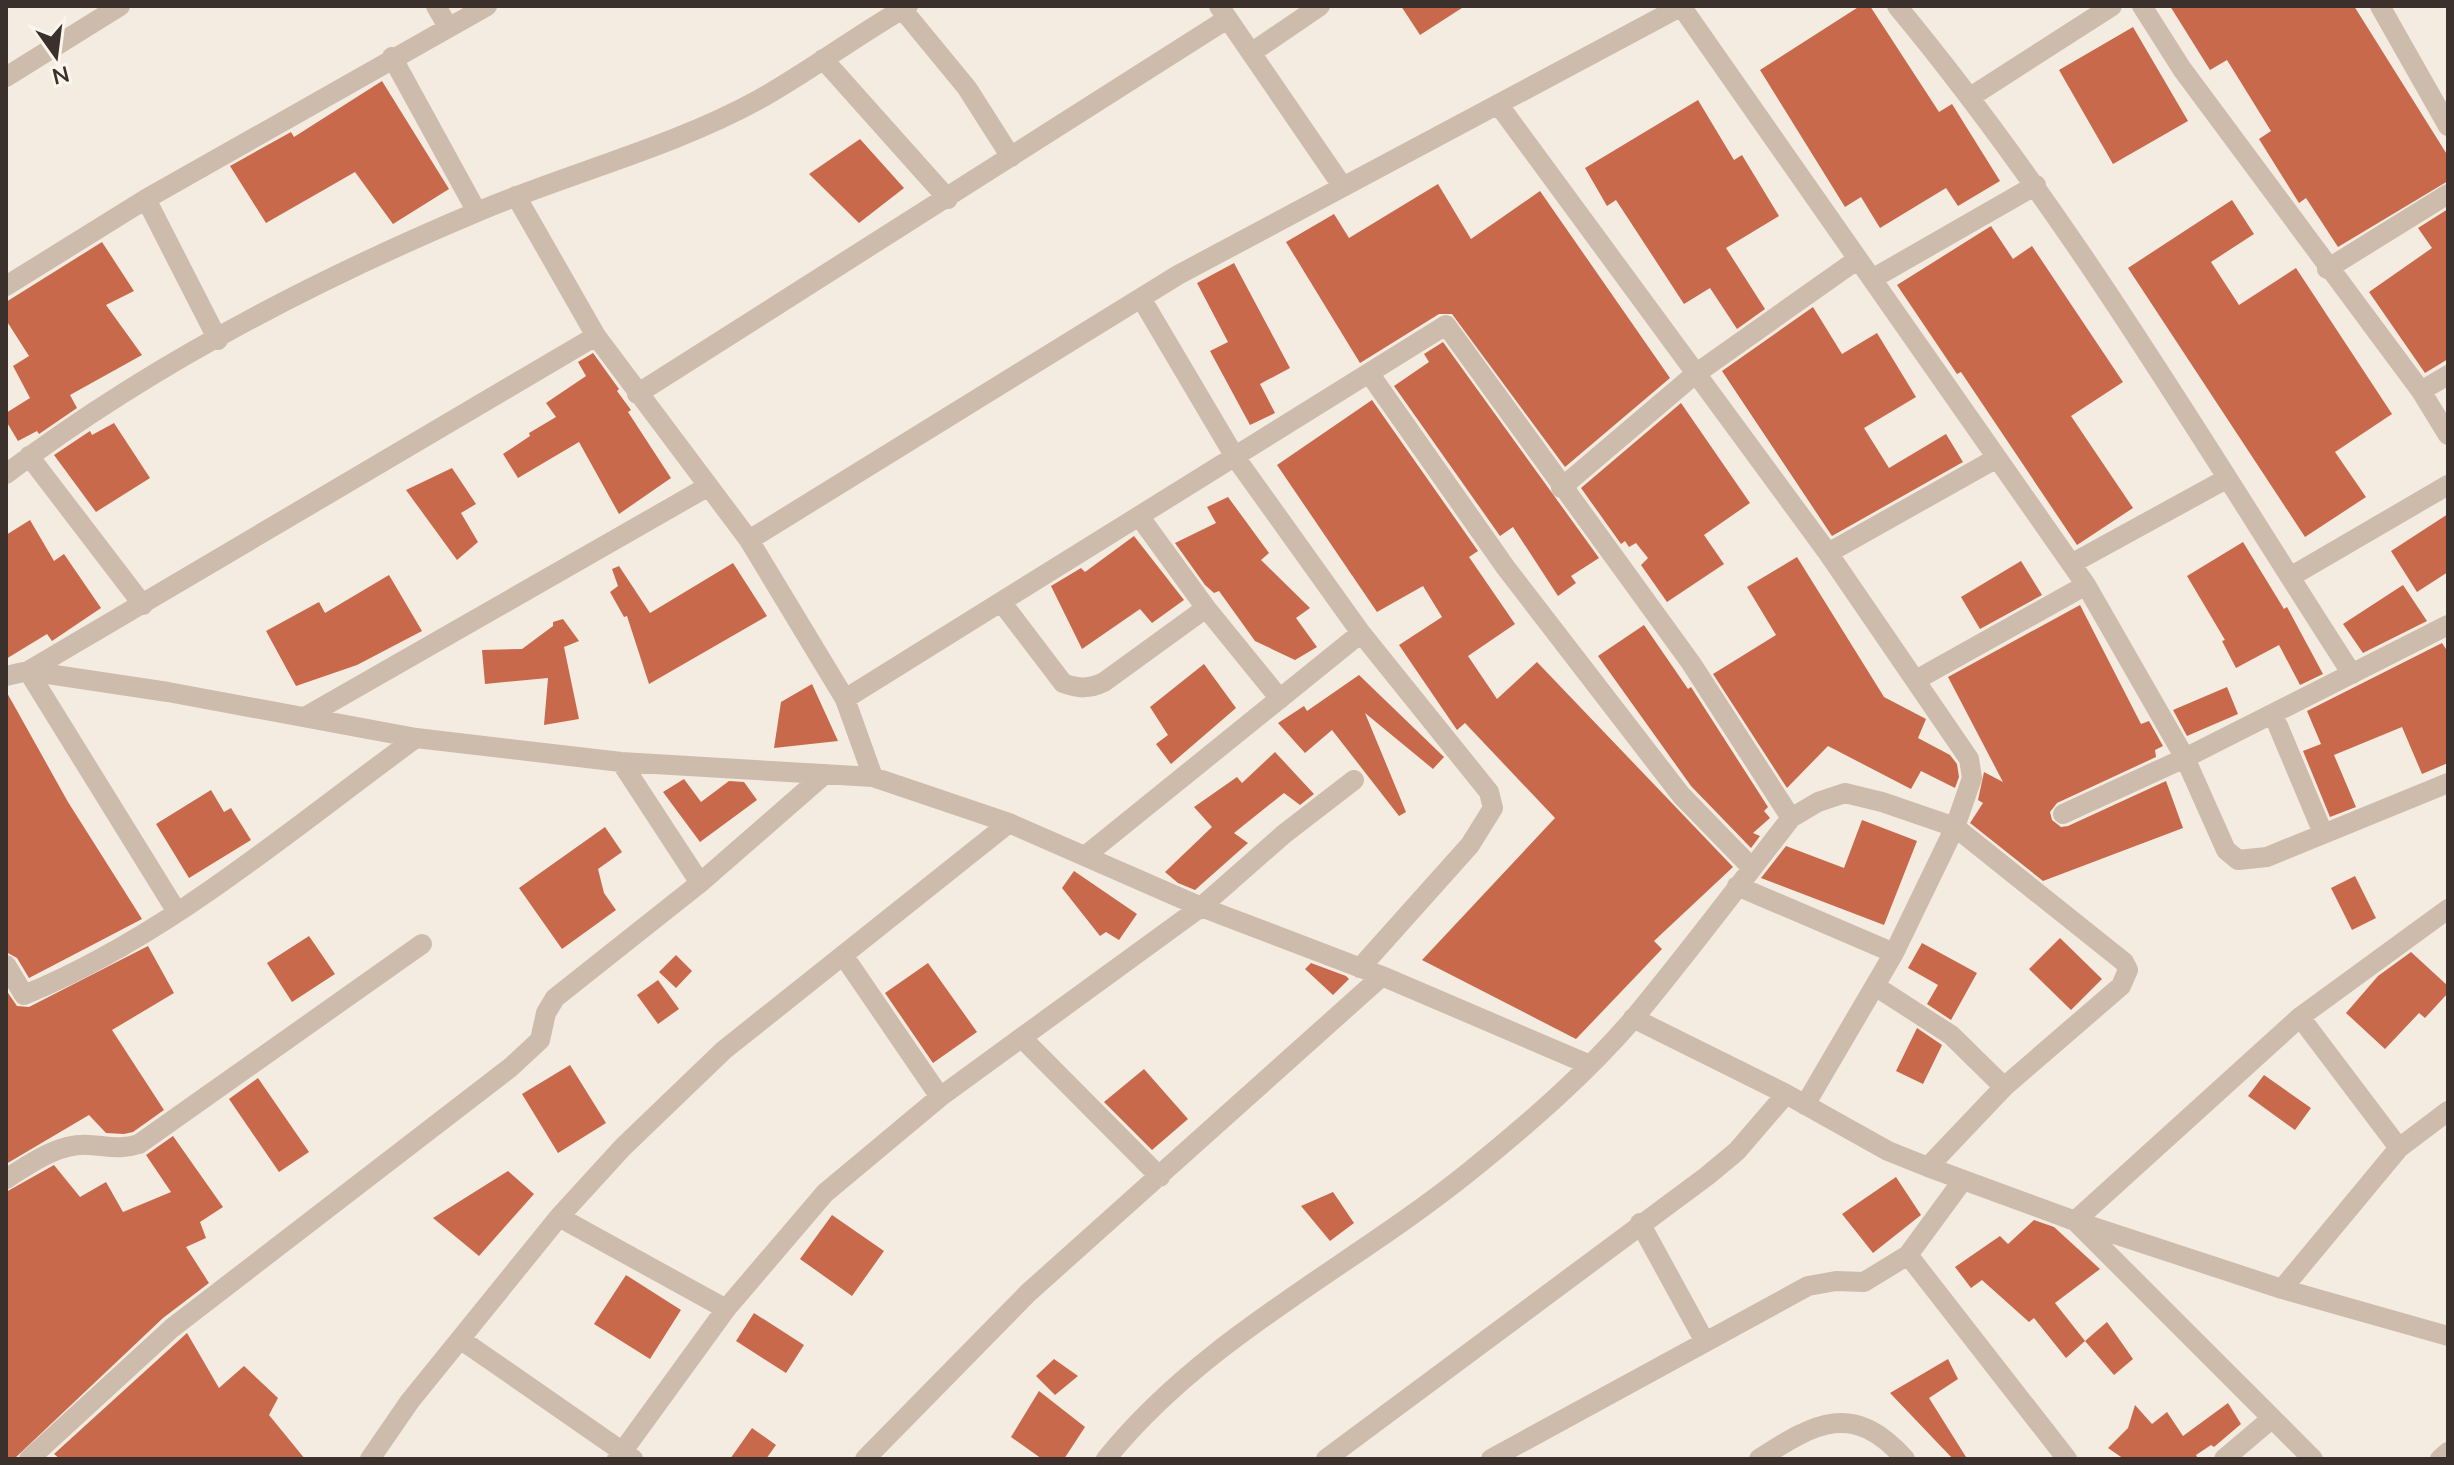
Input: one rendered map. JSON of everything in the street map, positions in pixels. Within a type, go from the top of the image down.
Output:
[{"type":"street","points":[[6,77],[119,6]]},
{"type":"street","points":[[436,6],[448,27]]},
{"type":"street","points":[[6,286],[146,199],[392,57],[487,6]]},
{"type":"street","points":[[1251,53],[1320,6]]},
{"type":"street","points":[[749,540],[1141,298],[1681,6],[2086,585],[2185,758],[2226,850],[2238,860],[2267,857],[2448,783]]},
{"type":"street","points":[[1897,6],[1972,96],[2036,185],[2352,674]]},
{"type":"street","points":[[1972,96],[2112,6]]},
{"type":"street","points":[[2142,6],[2182,69],[2294,218],[2327,269],[2421,391],[2448,435]]},
{"type":"street","points":[[2380,6],[2448,126]]},
{"type":"street","points":[[6,474],[130,390],[332,278],[516,196],[688,133],[758,100],[905,8],[967,88],[1011,157]]},
{"type":"street","points":[[637,394],[948,199],[1223,12],[1343,187]]},
{"type":"street","points":[[392,57],[477,212]]},
{"type":"street","points":[[823,59],[948,199]]},
{"type":"street","points":[[1498,104],[1694,375],[1828,553],[1969,759],[1972,778],[1955,827],[1894,953],[1805,1105]]},
{"type":"street","points":[[1872,279],[2036,185]]},
{"type":"street","points":[[2327,269],[2448,194]]},
{"type":"street","points":[[516,196],[596,336],[749,540],[845,699],[873,777]]},
{"type":"street","points":[[146,199],[218,340]]},
{"type":"street","points":[[1561,488],[1694,375],[1858,259]]},
{"type":"street","points":[[1141,298],[1235,457],[1361,633],[1489,792],[1493,808],[1470,845],[1360,968]]},
{"type":"street","points":[[845,699],[1446,325],[1561,488],[1691,663],[1791,818]]},
{"type":"street","points":[[6,676],[28,671],[143,605],[596,336]]},
{"type":"street","points":[[1369,373],[1534,605],[1681,795],[1752,868]]},
{"type":"street","points":[[2421,391],[2448,375]]},
{"type":"street","points":[[29,456],[143,605]]},
{"type":"street","points":[[1828,553],[1997,458]]},
{"type":"street","points":[[2071,564],[2226,479]]},
{"type":"street","points":[[2290,577],[2448,485]]},
{"type":"street","points":[[305,717],[707,487]]},
{"type":"street","points":[[1139,516],[1206,608],[1280,699]]},
{"type":"street","points":[[1916,680],[2086,585]]},
{"type":"street","points":[[1002,603],[1063,683],[1077,688],[1090,688],[1104,682],[1206,608]]},
{"type":"street","points":[[2063,814],[2185,758],[2448,625]]},
{"type":"street","points":[[1085,856],[1361,633]]},
{"type":"street","points":[[28,671],[416,738],[621,762],[873,777],[1009,823],[1201,907],[1382,976],[1590,1065]]},
{"type":"street","points":[[28,671],[177,912]]},
{"type":"street","points":[[2273,714],[2323,833]]},
{"type":"street","points":[[6,965],[24,995],[71,976],[177,912],[416,738]]},
{"type":"street","points":[[621,762],[700,883]]},
{"type":"street","points":[[29,1459],[172,1328],[511,1067],[540,1040],[546,1013],[555,998],[700,883],[825,774]]},
{"type":"street","points":[[460,1339],[624,1457],[726,1309],[825,1193],[940,1097],[1201,907],[1273,843],[1354,780]]},
{"type":"street","points":[[1106,1459],[1133,1425],[1218,1350],[1469,1172],[1590,1065],[1633,1018],[1791,818],[1818,802],[1845,793],[1955,827],[2124,962],[2128,970],[2121,986],[2004,1087],[1928,1167]]},
{"type":"street","points":[[370,1459],[410,1401],[460,1339],[559,1217],[623,1147],[724,1050],[1009,823]]},
{"type":"street","points":[[1737,886],[1894,953]]},
{"type":"street","points":[[2073,1213],[2300,1017],[2448,909]]},
{"type":"street","points":[[6,1179],[43,1156],[68,1147],[87,1145],[119,1150],[139,1144],[422,944]]},
{"type":"street","points":[[843,955],[940,1097]]},
{"type":"street","points":[[865,1459],[1028,1293],[1382,976]]},
{"type":"street","points":[[1875,986],[1951,1035],[2004,1087]]},
{"type":"street","points":[[2300,1017],[2399,1148]]},
{"type":"street","points":[[1633,1018],[1786,1094],[1888,1151],[1928,1167],[2073,1213],[2282,1289],[2448,1334]]},
{"type":"street","points":[[1022,1038],[1160,1177]]},
{"type":"street","points":[[1326,1459],[1737,1151],[1786,1094]]},
{"type":"street","points":[[2282,1289],[2399,1148],[2448,1111]]},
{"type":"street","points":[[1491,1459],[1704,1340],[1808,1286],[1836,1281],[1864,1282],[1908,1255],[1963,1180]]},
{"type":"street","points":[[2073,1213],[2270,1420],[2313,1459]]},
{"type":"street","points":[[559,1217],[726,1309]]},
{"type":"street","points":[[1640,1223],[1704,1340]]},
{"type":"street","points":[[1908,1255],[2067,1459]]},
{"type":"street","points":[[2224,1459],[2270,1420]]},
{"type":"street","points":[[1759,1459],[1823,1424],[1860,1424],[1885,1438],[1905,1459]]},
{"type":"street","points":[[2440,1459],[2448,1452]]},
{"type":"building","points":[[1401,6],[1465,6],[1420,35]]},
{"type":"building","points":[[1860,6],[1870,6],[1939,112],[1952,104],[2000,181],[1958,206],[1946,188],[1880,228],[1861,197],[1845,207],[1760,70]]},
{"type":"building","points":[[2170,6],[2354,6],[2448,156],[2448,181],[2338,247],[2306,198],[2299,203],[2259,139],[2271,131],[2227,60],[2210,70]]},
{"type":"building","points":[[2133,27],[2188,121],[2113,164],[2059,70]]},
{"type":"building","points":[[382,81],[449,189],[393,224],[355,172],[266,223],[230,166],[291,132],[294,137]]},
{"type":"building","points":[[1698,100],[1734,160],[1742,155],[1779,216],[1726,248],[1765,309],[1737,329],[1710,288],[1684,304],[1616,200],[1607,206],[1585,168]]},
{"type":"building","points":[[860,139],[904,188],[859,223],[809,174]]},
{"type":"building","points":[[1438,184],[1471,239],[1540,191],[1670,378],[1565,467],[1452,314],[1439,314],[1360,363],[1286,242],[1334,214],[1349,238]]},
{"type":"building","points":[[2232,200],[2254,234],[2211,262],[2239,305],[2296,268],[2392,414],[2335,452],[2366,497],[2305,537],[2128,268]]},
{"type":"building","points":[[2448,209],[2448,359],[2425,373],[2369,292],[2432,248],[2418,228]]},
{"type":"building","points":[[1991,226],[2013,259],[2032,246],[2123,382],[2071,416],[2133,508],[2077,545],[1961,372],[1957,374],[1897,285]]},
{"type":"building","points":[[102,242],[134,291],[106,305],[142,355],[70,395],[77,408],[39,434],[37,431],[18,441],[6,421],[6,413],[30,398],[13,366],[29,356],[6,320],[6,302]]},
{"type":"building","points":[[1234,263],[1290,368],[1260,384],[1275,413],[1250,425],[1210,351],[1228,342],[1197,283]]},
{"type":"building","points":[[1813,307],[1842,354],[1877,333],[1916,397],[1864,428],[1889,468],[1946,434],[1963,462],[1832,536],[1722,371]]},
{"type":"building","points":[[1443,342],[1599,558],[1571,576],[1576,583],[1558,596],[1513,527],[1500,536],[1394,386],[1429,362],[1424,354]]},
{"type":"building","points":[[593,353],[619,389],[617,391],[631,410],[628,412],[671,478],[619,514],[579,442],[518,478],[503,454],[556,417],[546,403],[586,376],[578,362]]},
{"type":"building","points":[[1372,400],[1478,551],[1469,557],[1515,624],[1468,656],[1497,699],[1537,662],[1733,867],[1654,941],[1662,949],[1576,1039],[1422,960],[1555,818],[1465,723],[1457,730],[1399,645],[1442,617],[1423,586],[1377,612],[1277,465]]},
{"type":"building","points":[[1681,403],[1750,503],[1704,535],[1724,564],[1667,602],[1641,565],[1648,558],[1636,543],[1629,547],[1625,541],[1621,544],[1581,488]]},
{"type":"building","points":[[114,423],[150,478],[96,512],[54,455],[90,431],[92,435]]},
{"type":"building","points":[[452,468],[476,504],[461,513],[478,542],[457,560],[406,490]]},
{"type":"building","points":[[1228,497],[1269,553],[1261,560],[1310,608],[1296,618],[1317,647],[1295,660],[1255,641],[1219,591],[1214,593],[1205,585],[1175,543],[1216,523],[1207,507]]},
{"type":"building","points":[[2448,514],[2448,572],[2417,592],[2391,551]]},
{"type":"building","points":[[30,520],[54,561],[64,554],[101,608],[52,641],[47,634],[6,659],[6,535]]},
{"type":"building","points":[[1134,536],[1184,600],[1152,623],[1140,609],[1082,649],[1051,586],[1081,568],[1085,572]]},
{"type":"building","points":[[2243,542],[2284,609],[2287,607],[2323,674],[2300,685],[2279,645],[2236,668],[2222,641],[2225,640],[2187,576]]},
{"type":"building","points":[[1797,557],[1884,697],[1926,719],[1918,738],[1950,755],[1957,764],[1959,777],[1955,788],[1921,771],[1911,789],[1828,746],[1787,788],[1713,674],[1776,635],[1747,587]]},
{"type":"building","points":[[2021,561],[2042,595],[1980,629],[1961,597]]},
{"type":"building","points":[[733,563],[767,616],[649,684],[627,616],[624,617],[610,592],[618,586],[612,569],[619,566],[650,613]]},
{"type":"building","points":[[389,575],[422,631],[357,665],[296,686],[266,631],[319,602],[325,613]]},
{"type":"building","points":[[2403,585],[2427,621],[2363,653],[2343,624]]},
{"type":"building","points":[[2080,605],[2141,724],[2149,721],[2163,746],[2155,750],[2156,757],[2057,803],[2050,812],[2052,820],[2061,827],[2068,826],[2166,781],[2183,828],[2043,881],[1970,823],[1983,803],[1978,800],[1984,772],[2003,782],[1948,677]]},
{"type":"building","points":[[563,619],[579,641],[564,647],[579,719],[544,725],[548,678],[485,684],[482,650],[522,649],[553,626],[553,622]]},
{"type":"building","points":[[1644,625],[1688,689],[1691,687],[1768,807],[1764,811],[1770,818],[1753,833],[1760,836],[1751,848],[1691,786],[1598,656]]},
{"type":"building","points":[[2442,643],[2448,652],[2448,763],[2422,774],[2402,727],[2334,755],[2356,807],[2330,817],[2303,751],[2321,744],[2307,711]]},
{"type":"building","points":[[1204,664],[1236,708],[1171,764],[1156,744],[1168,735],[1150,707]]},
{"type":"building","points":[[1359,675],[1444,757],[1433,769],[1365,713],[1406,812],[1399,816],[1332,730],[1305,753],[1278,723],[1304,706],[1307,711]]},
{"type":"building","points":[[812,684],[838,741],[774,748],[781,702]]},
{"type":"building","points":[[2227,687],[2238,714],[2187,736],[2173,710]]},
{"type":"building","points":[[6,691],[68,802],[142,919],[29,978],[17,958],[6,952]]},
{"type":"building","points":[[1275,752],[1314,794],[1300,805],[1284,793],[1234,833],[1248,843],[1195,890],[1178,883],[1165,872],[1212,827],[1194,807],[1237,777],[1242,783]]},
{"type":"building","points":[[684,779],[701,802],[729,781],[744,782],[757,800],[700,842],[663,792]]},
{"type":"building","points":[[211,790],[224,812],[231,808],[251,840],[189,878],[156,824]]},
{"type":"building","points":[[1862,820],[1917,841],[1884,925],[1761,878],[1786,846],[1844,868]]},
{"type":"building","points":[[605,827],[622,852],[598,869],[604,893],[616,910],[562,949],[519,888]]},
{"type":"building","points":[[1074,871],[1137,914],[1119,940],[1106,932],[1100,936],[1062,888]]},
{"type":"building","points":[[2355,876],[2376,918],[2352,930],[2331,888]]},
{"type":"building","points":[[309,936],[335,974],[292,1002],[267,963]]},
{"type":"building","points":[[2060,938],[2102,979],[2071,1010],[2029,969]]},
{"type":"building","points":[[1922,943],[1977,973],[1951,1020],[1927,1004],[1938,985],[1908,968]]},
{"type":"building","points":[[148,946],[174,993],[112,1030],[164,1110],[133,1132],[124,1134],[106,1133],[89,1115],[6,1164],[6,990],[17,1006],[29,1007]]},
{"type":"building","points":[[2411,952],[2448,986],[2448,993],[2425,1018],[2419,1013],[2385,1049],[2346,1013],[2378,976]]},
{"type":"building","points":[[676,955],[692,971],[676,988],[659,972]]},
{"type":"building","points":[[928,963],[977,1032],[933,1063],[885,993]]},
{"type":"building","points":[[1311,963],[1349,979],[1333,995],[1305,969]]},
{"type":"building","points":[[658,980],[679,1009],[658,1024],[637,995]]},
{"type":"building","points":[[1917,1028],[1942,1045],[1923,1084],[1896,1071]]},
{"type":"building","points":[[570,1065],[606,1123],[558,1153],[522,1094]]},
{"type":"building","points":[[1144,1069],[1188,1119],[1152,1150],[1104,1102]]},
{"type":"building","points":[[2264,1075],[2311,1108],[2295,1130],[2248,1096]]},
{"type":"building","points":[[258,1078],[309,1152],[279,1172],[229,1099]]},
{"type":"building","points":[[173,1136],[223,1207],[200,1222],[206,1238],[186,1247],[209,1283],[163,1318],[14,1459],[6,1459],[6,1192],[54,1165],[80,1197],[106,1182],[123,1212],[171,1192],[146,1155]]},
{"type":"building","points":[[508,1171],[534,1194],[479,1256],[433,1218]]},
{"type":"building","points":[[1896,1177],[1921,1215],[1873,1253],[1842,1214]]},
{"type":"building","points":[[1333,1192],[1354,1223],[1330,1241],[1301,1206]]},
{"type":"building","points":[[832,1215],[884,1251],[852,1296],[800,1259]]},
{"type":"building","points":[[2034,1220],[2054,1227],[2100,1269],[2055,1303],[2085,1341],[2066,1358],[2034,1318],[2029,1322],[1982,1280],[1971,1288],[1955,1267],[2000,1236],[2008,1244]]},
{"type":"building","points":[[626,1275],[681,1310],[650,1359],[594,1324]]},
{"type":"building","points":[[754,1313],[804,1345],[786,1373],[736,1341]]},
{"type":"building","points":[[2107,1322],[2133,1359],[2114,1375],[2085,1341]]},
{"type":"building","points":[[187,1333],[219,1388],[244,1366],[278,1398],[269,1415],[305,1459],[60,1459],[54,1454]]},
{"type":"building","points":[[1054,1359],[1078,1376],[1055,1395],[1036,1376]]},
{"type":"building","points":[[1948,1359],[1958,1379],[1929,1398],[1966,1457],[1963,1459],[1953,1459],[1890,1393]]},
{"type":"building","points":[[1039,1391],[1085,1427],[1064,1459],[1042,1459],[1011,1437]]},
{"type":"building","points":[[2228,1403],[2241,1424],[2214,1447],[2211,1445],[2196,1455],[2198,1459],[2124,1459],[2108,1448],[2128,1428],[2135,1405],[2152,1424],[2167,1412],[2183,1436]]},
{"type":"building","points":[[752,1428],[776,1445],[766,1459],[730,1459]]}]
